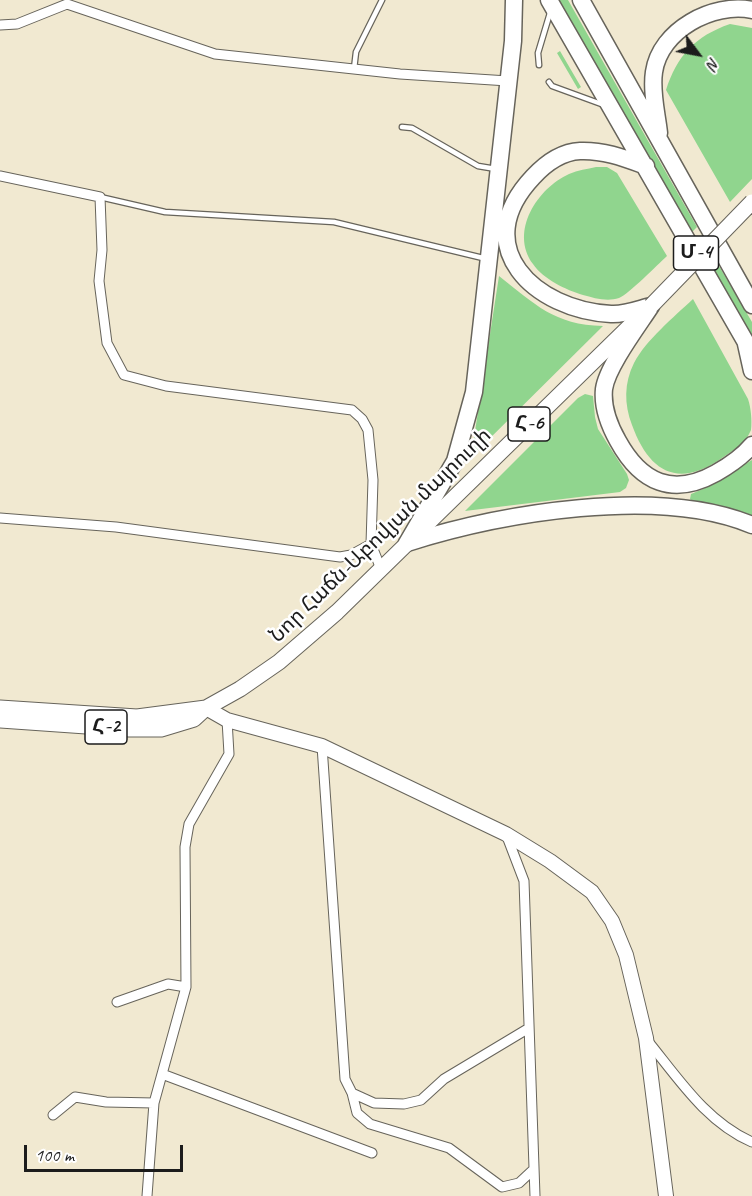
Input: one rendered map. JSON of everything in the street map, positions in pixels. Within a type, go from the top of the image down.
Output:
[{"type":"highway","points":[[407,543],[455,461],[474,392],[513,41],[513,0]]},
{"type":"highway","name":"Մ-4","points":[[581,0],[750,300]]},
{"type":"highway","name":"Մ-4","points":[[551,2],[749,347]]},
{"type":"highway","points":[[660,143],[654,72],[666,45],[688,24],[711,12],[731,9],[752,10]]},
{"type":"highway","points":[[646,166],[599,151],[577,151],[554,159],[525,185],[511,209],[506,231],[514,266],[527,280],[548,295],[585,310],[614,315],[651,306]]},
{"type":"highway","points":[[651,306],[609,372],[604,387],[604,404],[608,422],[632,463],[655,480],[681,486],[695,483],[723,469],[738,459],[752,445]]},
{"type":"highway","points":[[749,347],[752,371]]},
{"type":"highway","points":[[407,543],[453,528],[528,515],[643,504],[695,510],[752,525]]},
{"type":"main road","name":"Նոր Հաճն-Աբովյան մայրուղի","points":[[206,708],[240,689],[279,662],[337,612],[651,306],[752,202]]},
{"type":"main road","name":"Հ-2","points":[[0,708],[137,717],[206,708]]},
{"type":"main road","name":"Հ-2","points":[[0,720],[161,729],[194,719],[206,708]]},
{"type":"main road","points":[[206,708],[227,720],[322,746],[506,834],[550,861],[592,892],[612,921],[626,956],[646,1038],[666,1196]]},
{"type":"street","points":[[0,25],[17,24],[67,4],[215,54],[354,69],[508,81]]},
{"type":"street","points":[[0,176],[100,196],[102,250],[99,281],[107,343],[124,375],[166,386],[352,410],[362,419],[368,430],[373,480],[371,544],[381,569]]},
{"type":"street","points":[[0,518],[116,527],[340,557],[351,555],[371,544]]},
{"type":"street","points":[[147,1196],[154,1103],[186,987],[185,847],[189,824],[229,754],[227,720]]},
{"type":"street","points":[[322,746],[345,1079],[352,1093],[357,1113],[370,1124],[449,1148],[502,1187],[519,1183],[534,1169]]},
{"type":"street","points":[[506,834],[524,881],[535,1196]]},
{"type":"street","points":[[117,1002],[168,984],[186,987]]},
{"type":"street","points":[[352,1093],[374,1103],[404,1104],[421,1100],[444,1079],[529,1028]]},
{"type":"street","points":[[646,1038],[705,1111],[742,1138],[752,1142]]},
{"type":"street","points":[[162,1074],[372,1153]]},
{"type":"street","points":[[53,1115],[75,1097],[106,1102],[154,1103]]},
{"type":"lane","points":[[354,69],[356,52],[382,0]]},
{"type":"lane","points":[[539,65],[538,52],[551,2]]},
{"type":"lane","points":[[549,82],[552,86],[610,108]]},
{"type":"lane","points":[[402,127],[412,129],[478,166],[499,169]]},
{"type":"lane","points":[[100,196],[165,212],[334,222],[489,259]]},
{"type":"green space","points":[[559,0],[568,0],[697,227],[690,234]]},
{"type":"green space","points":[[730,24],[752,28],[752,179],[730,202],[666,90],[676,67],[689,49],[697,41]]},
{"type":"green space","points":[[560,51],[581,87],[578,89],[557,53]]},
{"type":"green space","points":[[596,167],[607,167],[617,173],[667,256],[629,291],[619,298],[610,300],[583,295],[549,279],[533,264],[526,251],[524,238],[530,212],[547,189],[569,174]]},
{"type":"green space","points":[[716,261],[752,322],[752,340],[709,267]]},
{"type":"green space","points":[[499,276],[535,304],[558,317],[586,325],[603,326],[471,457]]},
{"type":"green space","points":[[693,299],[748,399],[751,430],[743,442],[722,458],[692,473],[679,474],[667,471],[647,454],[632,425],[626,394],[631,371],[639,354],[661,329]]},
{"type":"green space","points":[[585,394],[593,396],[598,429],[627,474],[629,480],[626,488],[620,492],[465,511],[578,398]]},
{"type":"green space","points":[[752,460],[752,517],[692,502],[690,499],[691,494]]}]
